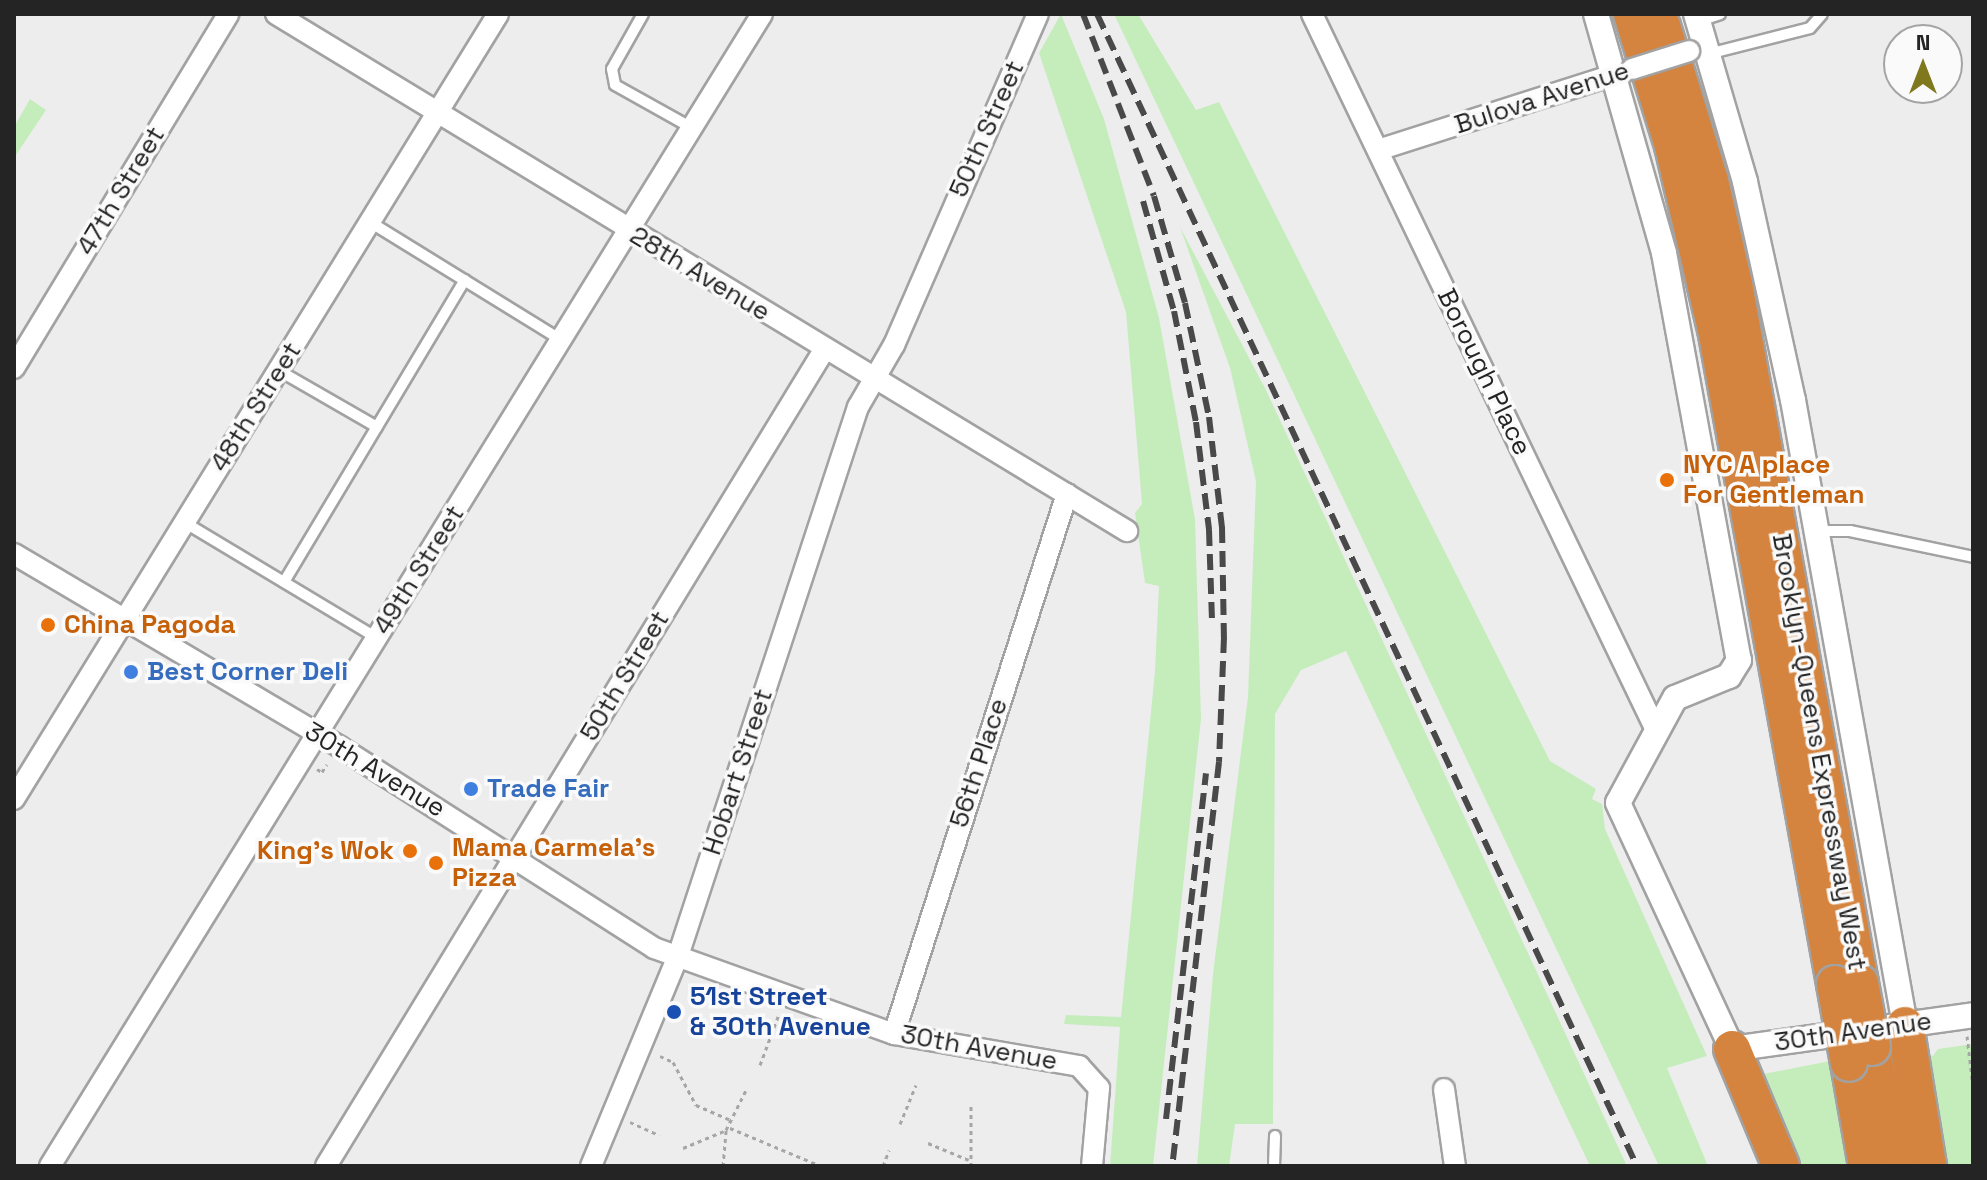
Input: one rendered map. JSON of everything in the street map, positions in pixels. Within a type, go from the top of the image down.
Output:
[{"type":"highway","name":"Brooklyn-Queens Expressway West","points":[[1632,14],[1673,146],[1711,306],[1848,984]]},
{"type":"highway","name":"Brooklyn-Queens Expressway West","points":[[1658,14],[1710,181],[1734,284],[1862,1062],[1867,1166]]},
{"type":"highway","points":[[1905,1025],[1928,1166]]},
{"type":"highway","points":[[1732,1049],[1781,1166]]},
{"type":"highway","name":"Brooklyn-Queens Expressway West","points":[[1862,1062],[1895,1166]]},
{"type":"street","name":"47th Street","points":[[14,368],[228,14]]},
{"type":"street","name":"28th Avenue","points":[[276,14],[824,350],[877,376],[1127,531]]},
{"type":"street","name":"48th Street","points":[[14,799],[498,14]]},
{"type":"street","name":"49th Street","points":[[50,1166],[762,14]]},
{"type":"street","name":"50th Street","points":[[877,376],[1038,14]]},
{"type":"street","name":"Borough Place","points":[[1312,14],[1656,730]]},
{"type":"street","points":[[1596,14],[1623,72],[1664,253],[1739,660],[1736,670],[1716,683],[1675,698],[1618,803],[1732,1049]]},
{"type":"street","name":"Brooklyn-Queens Expressway West","points":[[1705,16],[1701,51],[1745,182],[1816,531],[1905,1025]]},
{"type":"street","name":"Bulova Avenue","points":[[1378,150],[1623,72],[1701,51]]},
{"type":"street","name":"50th Street","points":[[326,1166],[824,350]]},
{"type":"street","name":"Hobart Street","points":[[591,1166],[678,956],[858,407],[877,376]]},
{"type":"street","name":"56th Place","points":[[894,1034],[1067,494]]},
{"type":"street","name":"30th Avenue","points":[[14,554],[317,734],[515,856],[654,948],[894,1034],[1079,1066],[1099,1088],[1092,1166]]},
{"type":"street","name":"30th Avenue","points":[[1732,1049],[1969,1015]]},
{"type":"street","points":[[1444,1089],[1455,1166]]},
{"type":"lane","points":[[643,14],[612,69],[615,85],[692,128]]},
{"type":"lane","points":[[1701,51],[1810,28],[1822,14]]},
{"type":"lane","points":[[370,222],[561,340]]},
{"type":"lane","points":[[284,582],[465,280]]},
{"type":"lane","points":[[278,370],[377,427]]},
{"type":"lane","points":[[184,522],[377,638]]},
{"type":"lane","points":[[1816,531],[1850,531],[1973,557]]},
{"type":"lane","points":[[1274,1166],[1275,1136]]},
{"type":"path","points":[[322,772],[327,764]]},
{"type":"path","points":[[760,1065],[786,996]]},
{"type":"path","points":[[1969,1015],[1973,1087]]},
{"type":"path","points":[[660,1056],[673,1062],[696,1105],[733,1121]]},
{"type":"path","points":[[900,1124],[916,1085]]},
{"type":"path","points":[[723,1166],[728,1129],[746,1090]]},
{"type":"path","points":[[971,1104],[971,1166]]},
{"type":"path","points":[[630,1122],[659,1135]]},
{"type":"path","points":[[683,1148],[728,1129],[821,1166]]},
{"type":"path","points":[[928,1143],[971,1160]]},
{"type":"path","points":[[883,1166],[889,1150]]},
{"type":"green space","points":[[1061,14],[1104,119],[1159,318],[1195,519],[1201,719],[1153,1166],[1110,1166],[1120,1027],[1064,1024],[1066,1015],[1121,1017],[1155,671],[1159,586],[1145,583],[1135,513],[1142,504],[1126,312],[1039,53]]},
{"type":"green space","points":[[1114,14],[1138,14],[1196,110],[1219,102],[1550,761],[1596,789],[1592,799],[1602,804],[1605,829],[1707,1056],[1667,1068],[1708,1166],[1659,1166]]},
{"type":"green space","points":[[30,99],[46,110],[14,158],[14,127]]},
{"type":"green space","points":[[1180,227],[1266,390],[1627,1166],[1590,1166],[1346,651],[1301,670],[1275,714],[1273,1124],[1235,1124],[1229,1166],[1197,1166],[1213,974],[1248,697],[1256,481],[1230,368]]},
{"type":"green space","points":[[1973,1044],[1973,1166],[1936,1166],[1921,1053],[1933,1056],[1938,1049]]},
{"type":"green space","points":[[1830,1061],[1848,1166],[1792,1166],[1753,1076]]},
{"type":"railway","points":[[1083,14],[1154,196],[1185,303],[1209,417],[1222,527],[1224,637],[1219,762],[1172,1166]]},
{"type":"railway","points":[[1097,14],[1637,1166]]},
{"type":"railway","points":[[1143,201],[1174,311],[1196,422],[1209,530],[1212,621]]},
{"type":"railway","points":[[1166,1119],[1206,773]]},
{"type":"place","name":"NYC A place For Gentleman","points":[[1667,480]]},
{"type":"place","name":"China Pagoda","points":[[48,625]]},
{"type":"place","name":"Best Corner Deli","points":[[131,672]]},
{"type":"place","name":"Trade Fair","points":[[471,789]]},
{"type":"place","name":"King's Wok","points":[[410,851]]},
{"type":"place","name":"Mama Carmela's Pizza","points":[[436,863]]},
{"type":"place","name":"51st Street & 30th Avenue","points":[[674,1012]]}]
